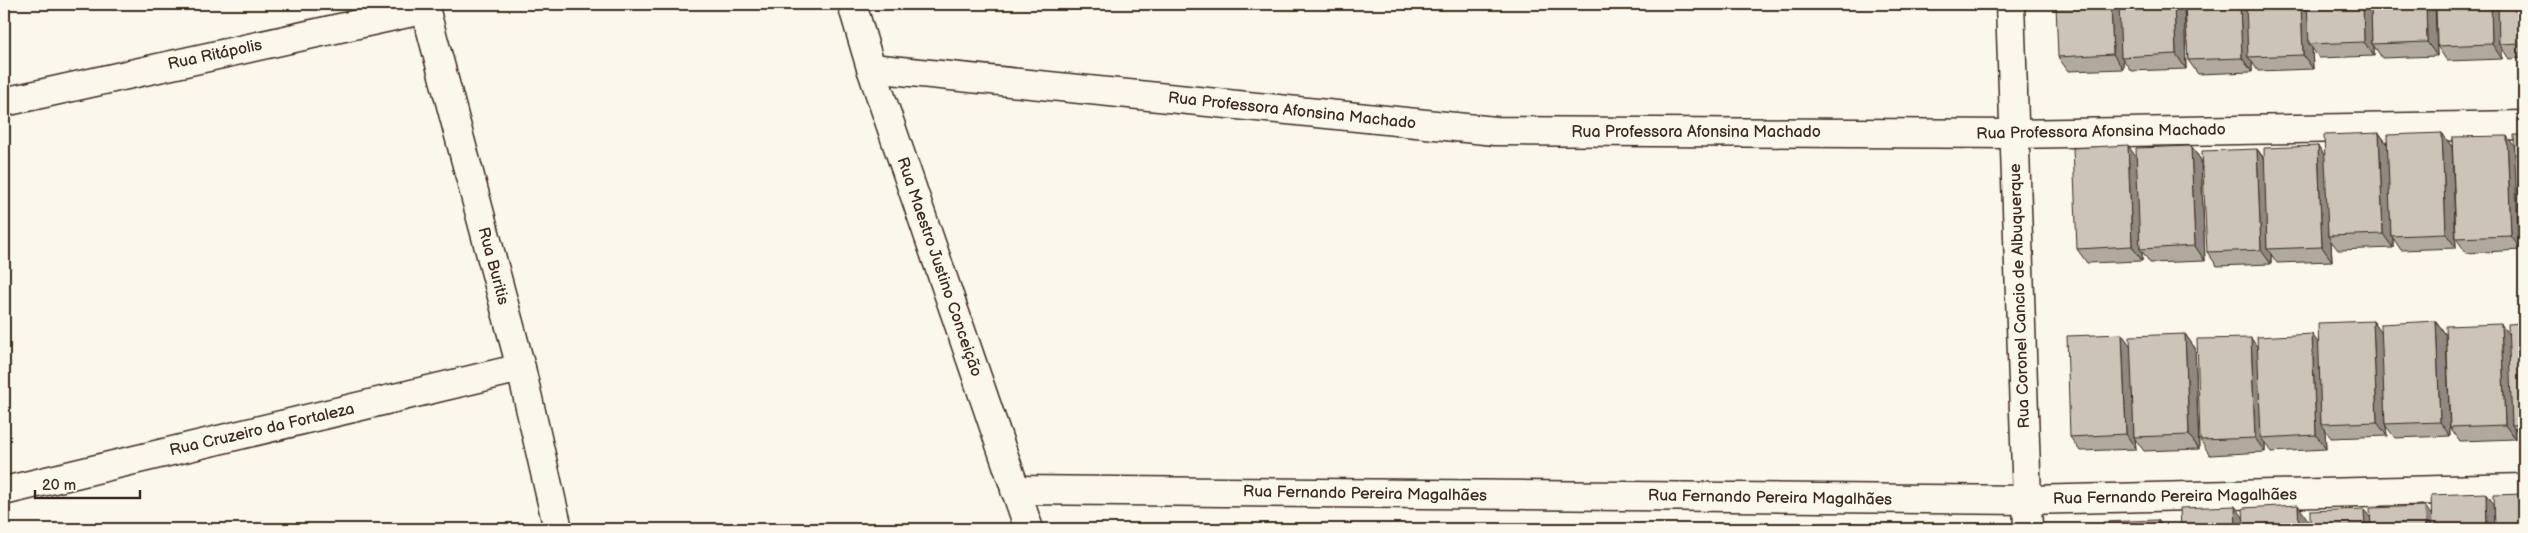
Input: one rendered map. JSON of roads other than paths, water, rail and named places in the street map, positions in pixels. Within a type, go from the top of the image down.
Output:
[{"type":"street","name":"Rua Maestro Justino Conceição","points":[[852,4],[871,68],[1029,529]]},
{"type":"street","name":"Rua Coronel Cancio de Albuquerque","points":[[2010,4],[2028,529]]},
{"type":"street","name":"Rua Ritápolis","points":[[4,102],[425,6]]},
{"type":"street","name":"Rua Buritis","points":[[425,6],[521,368],[558,529]]},
{"type":"street","name":"Rua Professora Afonsina Machado","points":[[871,68],[1495,132],[2013,134],[2524,125]]},
{"type":"street","name":"Rua Cruzeiro da Fortaleza","points":[[4,491],[521,368]]},
{"type":"street","name":"Rua Fernando Pereira Magalhães","points":[[1015,490],[2028,500],[2524,488]]}]
